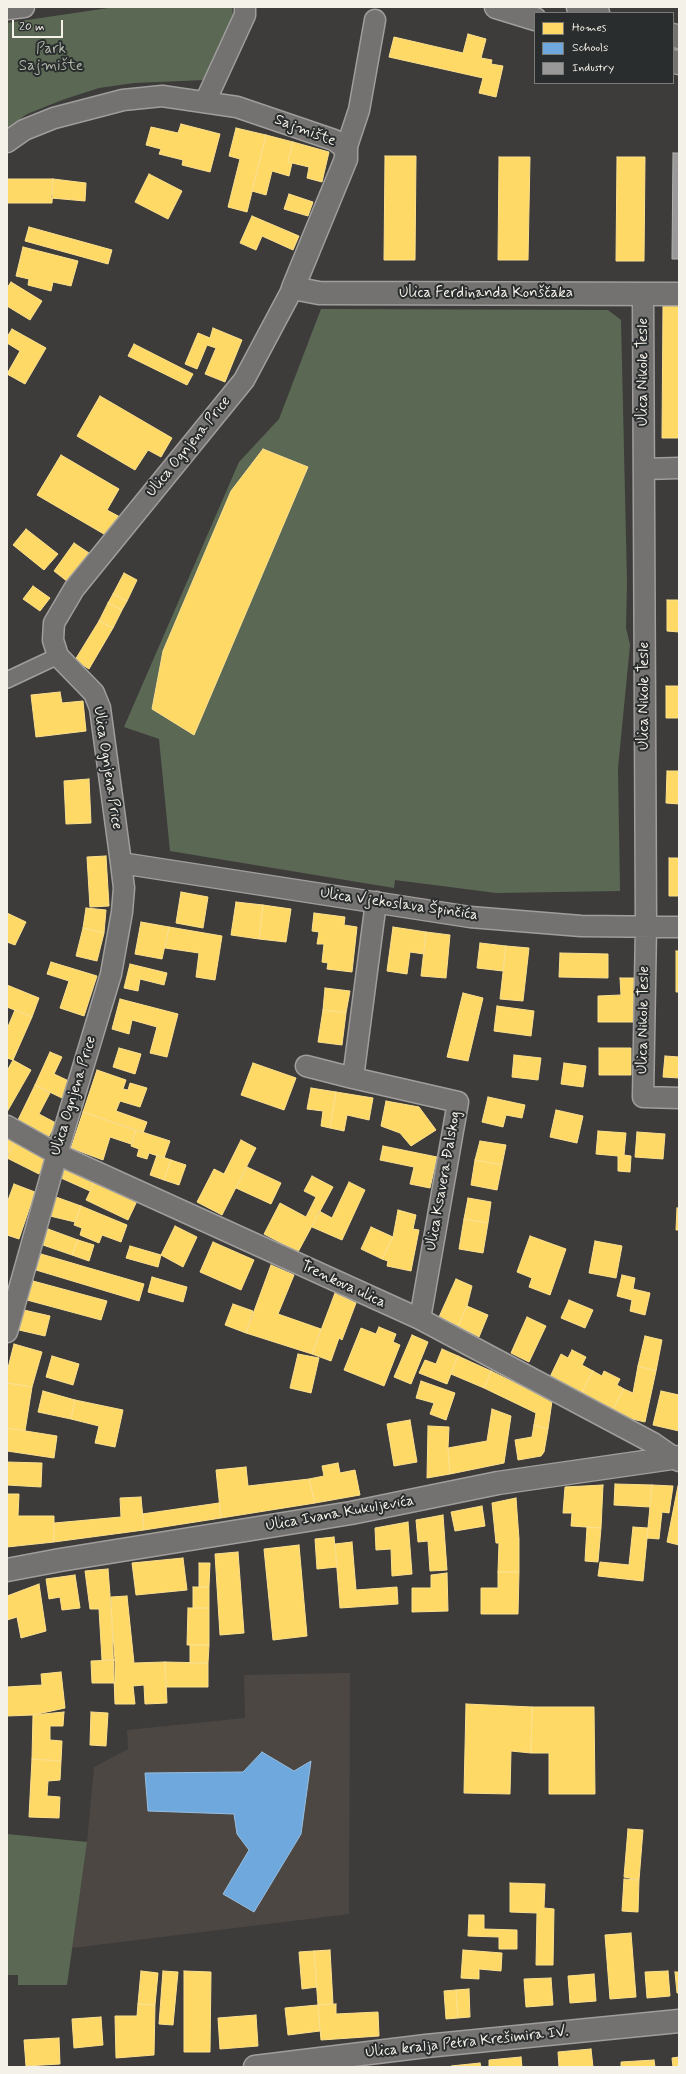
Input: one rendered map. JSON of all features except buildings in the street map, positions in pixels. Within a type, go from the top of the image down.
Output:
[{"type":"street","points":[[7,10],[24,7]]},
{"type":"street","points":[[205,102],[245,15],[245,7]]},
{"type":"street","points":[[496,7],[534,19]]},
{"type":"street","points":[[578,7],[595,12]]},
{"type":"street","name":"Sajmište","points":[[7,142],[24,130],[54,118],[123,100],[162,96],[237,107],[334,140],[346,148],[359,110],[375,20]]},
{"type":"street","name":"Ulica Ognjena Price","points":[[7,1332],[110,974],[122,912],[124,888],[100,708],[94,693],[58,656],[53,640],[54,623],[74,589],[244,380],[293,288],[346,159],[346,148]]},
{"type":"street","name":"Ulica Ferdinanda Konščaka","points":[[293,288],[319,293],[679,294]]},
{"type":"street","name":"Ulica Nikole Tesle","points":[[643,294],[646,927],[643,1097],[679,1098]]},
{"type":"street","points":[[644,469],[679,468]]},
{"type":"street","points":[[7,680],[58,656]]},
{"type":"street","name":"Ulica Vjekoslava Špinčića","points":[[121,863],[470,917],[581,926],[679,927]]},
{"type":"street","points":[[353,1078],[376,902]]},
{"type":"street","name":"Ulica Ksavera Đalskog","points":[[306,1066],[458,1102],[420,1319]]},
{"type":"street","name":"Trenkova ulica","points":[[7,1126],[57,1154],[420,1319],[647,1440],[677,1458]]},
{"type":"street","name":"Ulica Ivana Kukuljevića","points":[[7,1570],[67,1558],[351,1513],[498,1484],[677,1458]]},
{"type":"street","name":"Ulica kralja Petra Krešimira IV.","points":[[268,2066],[426,2046],[679,2021]]},
{"type":"shaded area","points":[[350,1673],[349,1914],[72,1948],[87,1842],[94,1767],[128,1749],[127,1730],[245,1718],[244,1675]]},
{"type":"green space","name":"Park Sajmište","points":[[115,7],[232,7],[233,14],[205,80],[134,83],[99,88],[62,100],[27,114],[7,128],[7,23]]},
{"type":"green space","points":[[321,309],[608,310],[621,320],[627,582],[626,628],[630,645],[618,768],[620,891],[496,893],[395,880],[394,888],[170,851],[159,739],[124,727],[239,462],[279,419]]},
{"type":"green space","points":[[7,1834],[87,1842],[67,1985],[18,1985],[18,1975],[7,1975]]}]
